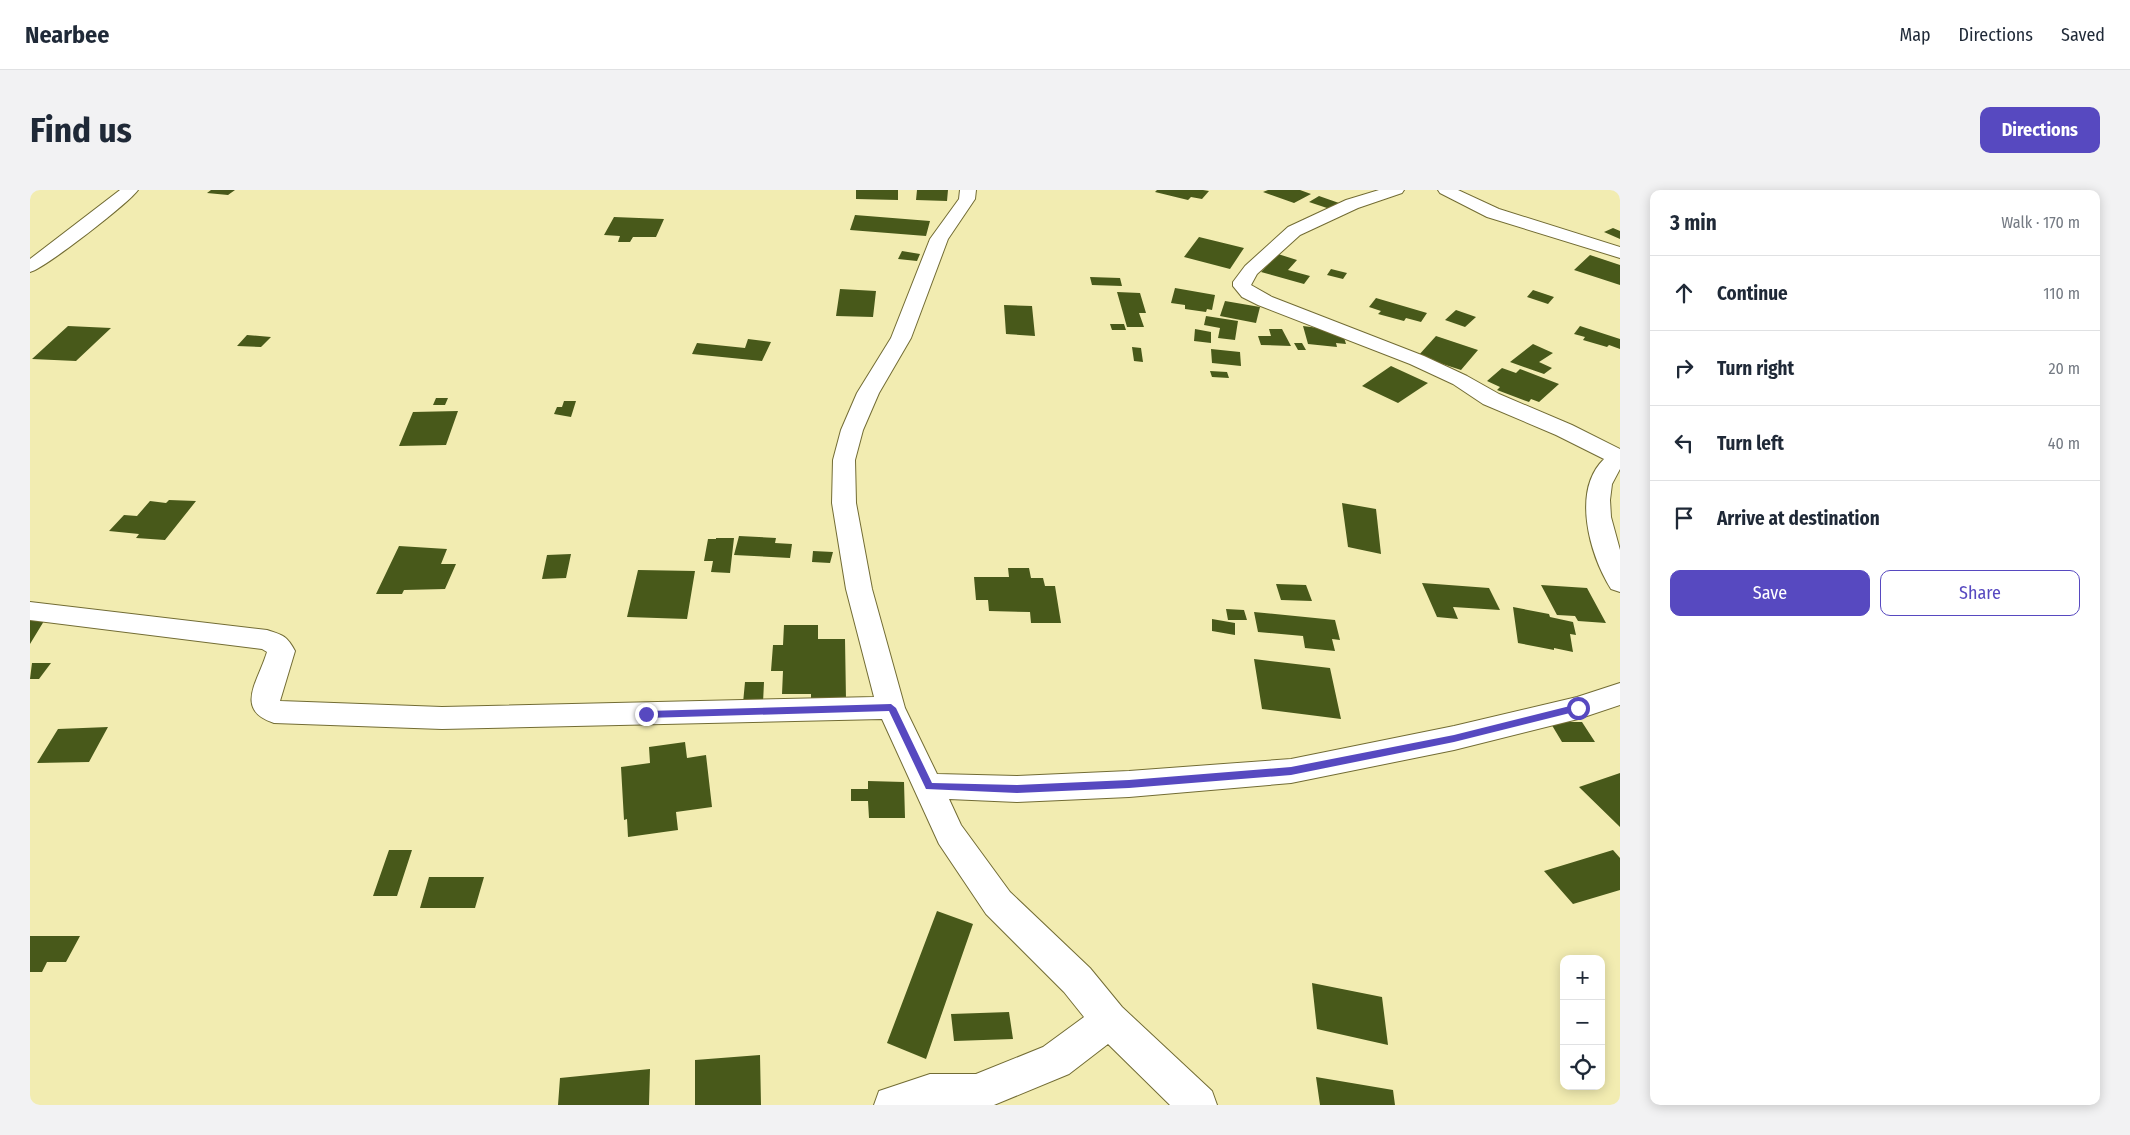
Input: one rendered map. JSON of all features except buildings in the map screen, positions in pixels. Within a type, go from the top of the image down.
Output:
[{"type":"street","points":[[30,267],[51,253],[130,190]]},
{"type":"street","points":[[968,190],[967,198],[939,239],[901,338],[868,393],[852,430],[844,460],[844,503],[859,589],[891,708],[950,834],[998,903],[1077,980],[1109,1020],[1198,1105]]},
{"type":"street","points":[[1396,190],[1352,204],[1294,231],[1251,270],[1242,282],[1242,286],[1249,293],[1265,301],[1372,341],[1434,368],[1460,380],[1491,399],[1564,430],[1619,457],[1600,484],[1596,504],[1604,542],[1620,583]]},
{"type":"street","points":[[1428,190],[1452,194],[1493,212],[1620,253]]},
{"type":"street","points":[[30,611],[267,640],[278,645],[281,651],[266,690],[265,706],[274,712],[442,718],[761,713],[891,708]]},
{"type":"street","points":[[929,786],[1017,789],[1129,784],[1291,771],[1454,738],[1578,708],[1620,694]]},
{"type":"street","points":[[893,1105],[930,1093],[976,1093],[985,1090],[1056,1061],[1109,1020]]},
{"type":"route","points":[[646,714],[891,708],[929,786],[1017,789],[1129,784],[1291,771],[1454,738],[1578,708]]}]
